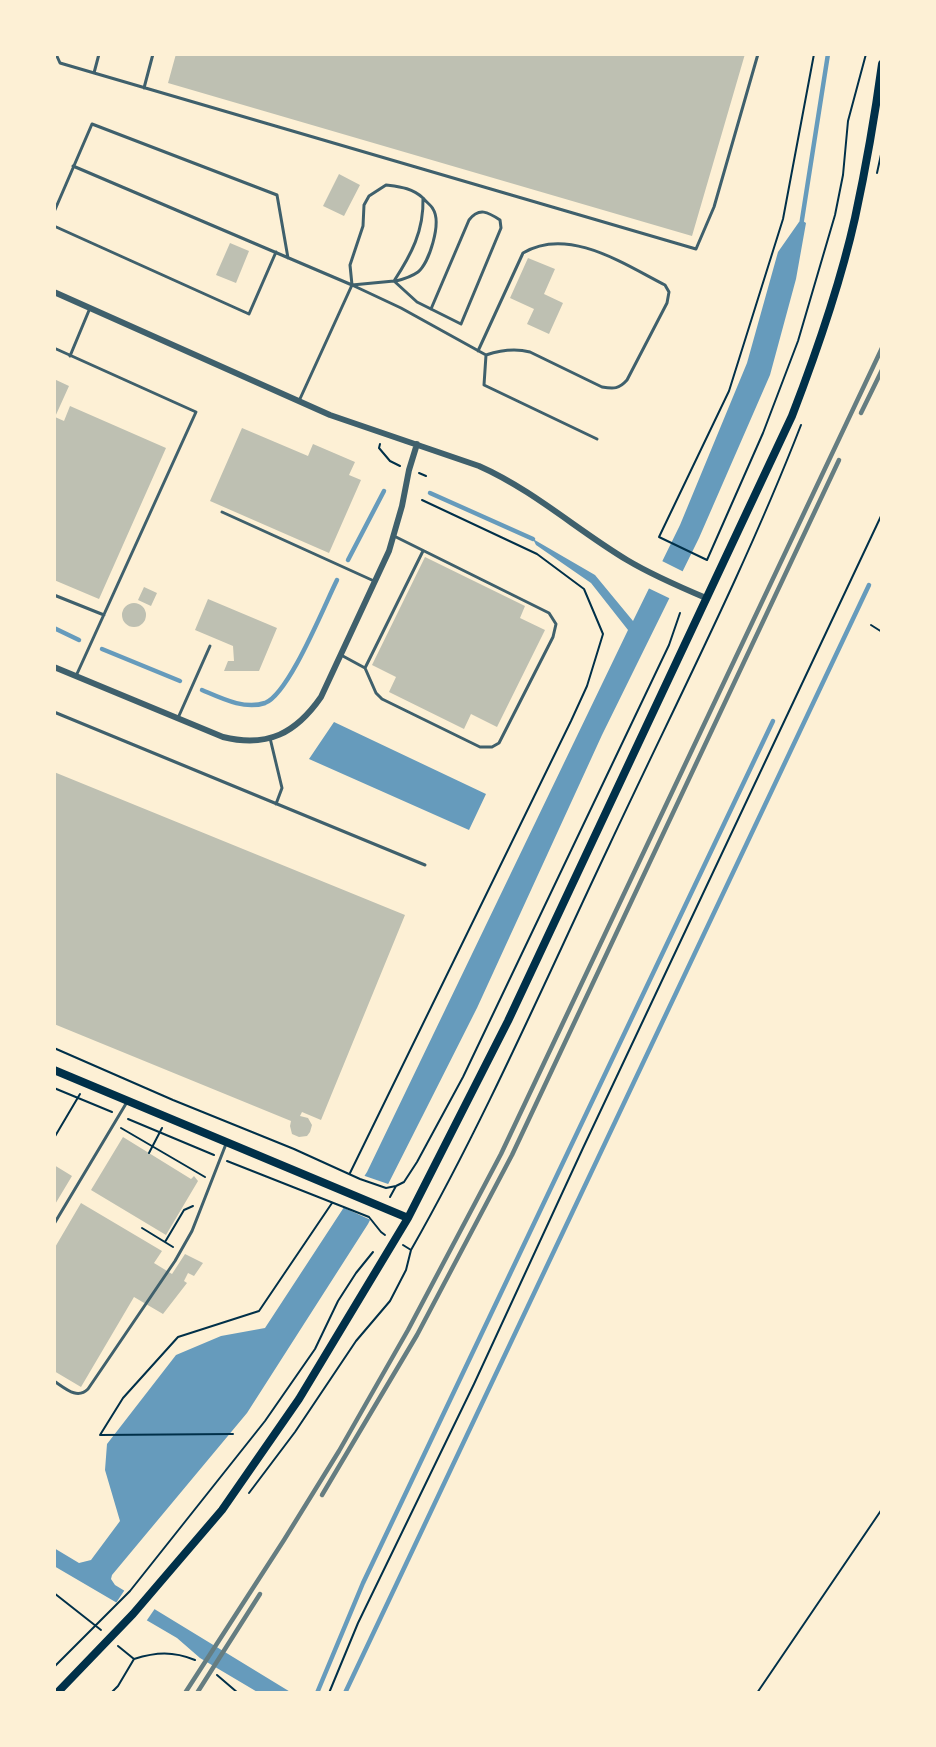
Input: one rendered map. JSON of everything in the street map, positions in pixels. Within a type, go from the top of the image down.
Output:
[{"type":"main road","points":[[57,1693],[133,1614],[222,1510],[280,1427],[357,1306],[408,1218],[508,1021],[792,416],[821,338],[855,219],[882,64]]},
{"type":"main road","points":[[54,1070],[408,1218]]},
{"type":"street","points":[[54,292],[359,426],[417,444],[498,475],[542,501],[627,561],[706,598]]},
{"type":"street","points":[[54,667],[239,741],[270,738],[285,733],[310,713],[321,697],[387,559],[417,444]]},
{"type":"lane","points":[[56,54],[60,63],[696,249],[714,207],[758,54]]},
{"type":"lane","points":[[94,73],[99,54]]},
{"type":"lane","points":[[144,88],[153,54]]},
{"type":"lane","points":[[54,212],[92,124],[277,195],[288,258]]},
{"type":"lane","points":[[73,166],[352,285],[401,308],[478,351],[486,355],[504,349],[530,352],[602,387],[614,389],[621,387],[627,380],[667,303],[669,292],[665,285],[611,257],[588,248],[556,243],[536,245],[523,253],[478,351]]},
{"type":"lane","points":[[299,401],[352,285],[350,265],[363,226],[364,205],[369,196],[386,185],[410,189],[423,198],[434,209],[436,236],[420,270],[409,278],[352,285]]},
{"type":"lane","points":[[394,281],[406,262],[420,231],[424,217],[423,198]]},
{"type":"lane","points":[[394,281],[406,294],[431,309],[461,324],[501,228],[500,220],[481,211],[474,213],[431,309]]},
{"type":"lane","points":[[54,226],[249,314],[276,252]]},
{"type":"lane","points":[[70,356],[90,308]]},
{"type":"lane","points":[[54,348],[196,412],[76,676]]},
{"type":"lane","points":[[486,355],[484,385],[597,439]]},
{"type":"lane","points":[[222,512],[375,581]]},
{"type":"lane","points":[[340,654],[366,668],[376,693],[382,699],[480,747],[492,747],[499,743],[553,636],[556,624],[549,613],[394,536]]},
{"type":"lane","points":[[366,668],[423,551]]},
{"type":"lane","points":[[54,596],[104,615]]},
{"type":"lane","points":[[178,718],[210,646]]},
{"type":"lane","points":[[54,712],[425,865]]},
{"type":"lane","points":[[270,738],[282,788],[276,804]]},
{"type":"lane","points":[[54,1224],[128,1101]]},
{"type":"lane","points":[[54,1381],[76,1394],[81,1395],[88,1389],[181,1251],[192,1231],[227,1142]]},
{"type":"path","points":[[814,54],[783,219],[729,391],[659,537],[700,555],[706,560],[763,433],[795,350],[835,215],[843,175],[848,121],[867,54]]},
{"type":"path","points":[[380,443],[379,448],[397,466]]},
{"type":"path","points":[[420,474],[426,476]]},
{"type":"path","points":[[350,1174],[571,721],[587,686],[603,634],[584,589],[537,554],[422,500]]},
{"type":"path","points":[[329,1693],[358,1623],[479,1373],[882,514]]},
{"type":"path","points":[[54,1048],[378,1186],[390,1187],[404,1182],[463,1077],[669,645],[680,613]]},
{"type":"path","points":[[871,625],[882,632]]},
{"type":"path","points":[[54,1138],[85,1083]]},
{"type":"path","points":[[54,1088],[369,1217],[385,1234]]},
{"type":"path","points":[[149,1153],[167,1117]]},
{"type":"path","points":[[114,1124],[212,1181]]},
{"type":"path","points":[[233,1434],[100,1435],[123,1398],[178,1337],[259,1311],[335,1203]]},
{"type":"path","points":[[165,1242],[184,1210],[188,1207],[202,1206]]},
{"type":"path","points":[[142,1228],[181,1251]]},
{"type":"path","points":[[380,1240],[381,1232]]},
{"type":"path","points":[[54,1667],[118,1605],[265,1421],[315,1348],[338,1301],[376,1248]]},
{"type":"path","points":[[757,1693],[882,1509]]},
{"type":"path","points":[[54,1593],[135,1659]]},
{"type":"path","points":[[111,1693],[135,1659],[165,1652],[195,1660]]},
{"type":"path","points":[[217,1675],[238,1693]]},
{"type":"water","points":[[799,222],[806,223],[796,279],[770,375],[699,538],[602,735],[477,1008],[368,1224],[247,1413],[112,1575],[111,1579],[115,1585],[292,1693],[259,1693],[200,1658],[177,1638],[54,1566],[54,1548],[79,1563],[91,1560],[120,1521],[105,1470],[107,1444],[176,1355],[221,1336],[265,1328],[367,1172],[628,630],[591,583],[536,545],[533,539],[595,575],[633,621],[680,525],[747,363],[778,252]]},
{"type":"water","points":[[334,722],[486,794],[469,830],[309,759]]},
{"type":"pier","points":[[660,560],[684,572],[671,599],[646,587]]},
{"type":"pier","points":[[362,1175],[391,1185],[373,1221],[340,1206]]},
{"type":"pier","points":[[126,1588],[156,1607],[145,1623],[116,1603]]},
{"type":"building","points":[[176,54],[745,54],[692,236],[168,83]]},
{"type":"building","points":[[339,174],[360,185],[344,216],[323,206]]},
{"type":"building","points":[[230,243],[249,251],[236,283],[216,275]]},
{"type":"building","points":[[528,258],[555,269],[544,294],[563,303],[549,334],[527,324],[534,309],[510,298]]},
{"type":"building","points":[[54,379],[69,386],[55,417],[64,421],[70,406],[166,448],[99,599],[54,580]]},
{"type":"building","points":[[242,428],[308,456],[313,444],[355,462],[349,475],[361,480],[329,553],[210,501]]},
{"type":"building","points":[[425,557],[525,606],[520,618],[545,630],[497,727],[471,714],[464,729],[389,692],[396,677],[372,665]]},
{"type":"building","points":[[144,587],[157,593],[151,606],[138,600]]},
{"type":"building","points":[[208,599],[277,628],[259,671],[224,671],[228,661],[234,661],[233,646],[195,630]]},
{"type":"building","points":[[134,603],[143,606],[146,615],[143,624],[134,627],[125,624],[122,615],[125,606]]},
{"type":"building","points":[[54,772],[405,915],[321,1120],[302,1112],[300,1116],[308,1118],[312,1125],[307,1136],[299,1137],[292,1134],[291,1121],[54,1024]]},
{"type":"building","points":[[123,1137],[191,1179],[194,1176],[198,1181],[166,1235],[91,1190]]},
{"type":"building","points":[[54,1165],[72,1176],[54,1206]]},
{"type":"building","points":[[81,1203],[162,1251],[154,1263],[172,1274],[185,1254],[203,1263],[194,1276],[188,1273],[184,1281],[187,1283],[163,1314],[134,1297],[81,1387],[54,1371],[54,1249]]},
{"type":"waterway","points":[[801,226],[828,54]]},
{"type":"waterway","points":[[348,560],[384,491]]},
{"type":"waterway","points":[[430,493],[533,539]]},
{"type":"waterway","points":[[202,690],[233,702],[249,705],[265,703],[274,696],[285,684],[295,667],[337,580]]},
{"type":"waterway","points":[[345,1693],[869,585]]},
{"type":"waterway","points":[[54,628],[79,640]]},
{"type":"waterway","points":[[102,649],[180,681]]},
{"type":"waterway","points":[[317,1693],[363,1583],[773,721]]},
{"type":"railway","points":[[185,1693],[339,1451],[408,1330],[501,1154],[882,348]]},
{"type":"railway","points":[[861,413],[882,370]]},
{"type":"railway","points":[[322,1495],[417,1335],[512,1155],[839,460]]},
{"type":"railway","points":[[197,1693],[260,1594]]}]
